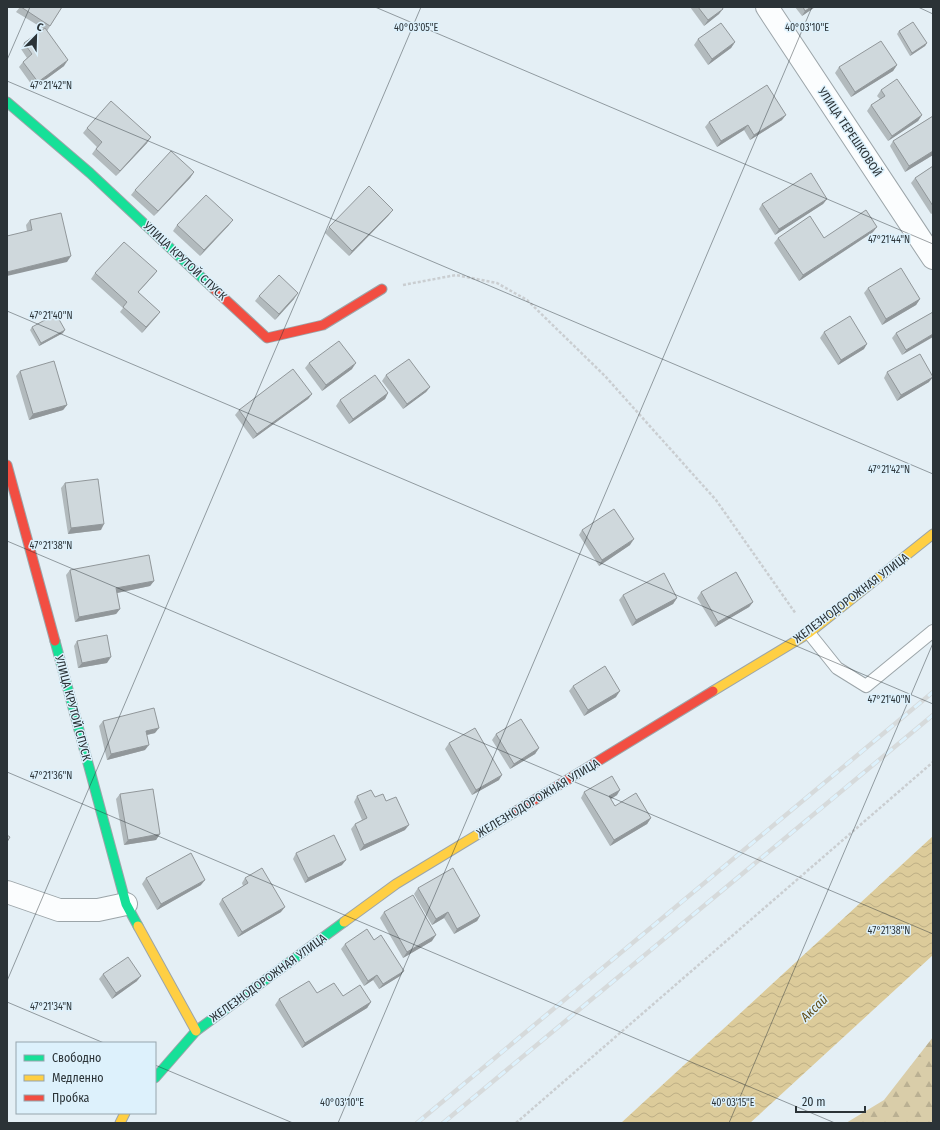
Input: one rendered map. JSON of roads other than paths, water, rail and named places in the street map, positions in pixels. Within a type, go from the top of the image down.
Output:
[{"type":"street","name":"УЛИЦА ТЕРЕШКОВОЙ","points":[[767,7],[933,258]]},
{"type":"street","name":"УЛИЦА КРУТОЙ СПУСК","points":[[7,102],[90,173],[268,338],[323,325],[382,290]]},
{"type":"street","name":"УЛИЦА КРУТОЙ СПУСК","points":[[7,465],[126,904],[196,1031]]},
{"type":"street","name":"ЖЕЛЕЗНОДОРОЖНАЯ УЛИЦА","points":[[156,1077],[196,1031],[396,884],[809,633],[933,534]]},
{"type":"street","points":[[7,892],[59,910],[98,910],[126,904]]},
{"type":"street","points":[[120,1123],[124,1114]]},
{"type":"lane","points":[[809,633],[837,668],[866,686],[933,632]]},
{"type":"water","name":"Аксай","points":[[933,836],[933,955],[750,1123],[621,1123]]},
{"type":"railway","points":[[417,1123],[933,692]]},
{"type":"railway","points":[[443,1123],[933,715]]}]
